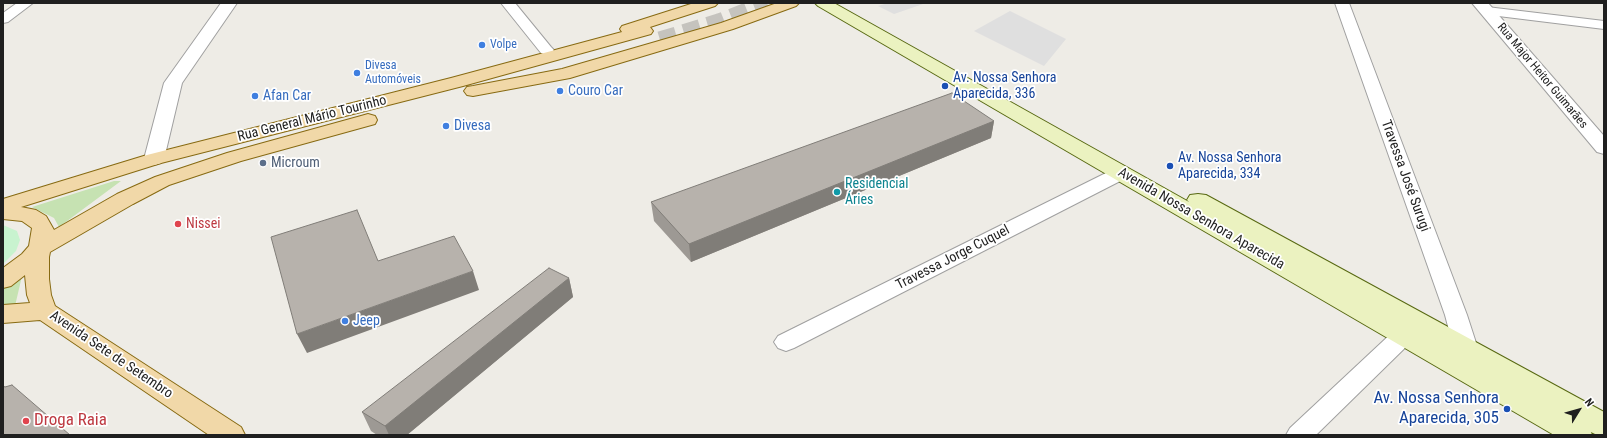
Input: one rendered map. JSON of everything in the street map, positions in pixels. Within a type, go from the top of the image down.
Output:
[{"type":"main road","points":[[461,87],[546,50],[640,26],[710,3]]},
{"type":"main road","points":[[461,87],[564,74],[727,26],[791,3]]},
{"type":"main road","name":"Avenida Nossa Senhora Aparecida","points":[[823,3],[1578,435]]},
{"type":"main road","name":"Avenida Nossa Senhora Aparecida","points":[[845,3],[1604,426]]},
{"type":"main road","name":"Rua General Mário Tourinho","points":[[3,206],[154,159],[461,87],[652,36]]},
{"type":"main road","name":"Rua General Mário Tourinho","points":[[3,280],[18,270],[40,248],[143,190],[182,174],[234,157],[461,87]]},
{"type":"main road","points":[[108,210],[146,176],[154,159]]},
{"type":"main road","name":"Avenida Sete de Setembro","points":[[3,212],[28,215],[38,221],[43,228],[43,237],[38,257],[36,279],[39,295],[45,311],[231,435]]},
{"type":"main road","points":[[3,314],[45,311]]},
{"type":"street","points":[[7,14],[26,3]]},
{"type":"street","points":[[154,159],[173,83],[229,3]]},
{"type":"street","points":[[508,3],[546,50]]},
{"type":"street","name":"Travessa José Surugi","points":[[1342,3],[1456,315],[1466,349]]},
{"type":"street","points":[[1484,7],[1604,25]]},
{"type":"street","name":"Rua Major Heitor Guimarães","points":[[1484,7],[1604,148]]},
{"type":"street","name":"Travessa Jorge Cuquel","points":[[786,342],[1121,173]]},
{"type":"street","points":[[1299,435],[1404,335]]},
{"type":"green space","points":[[114,181],[121,181],[59,227],[54,218],[32,207]]},
{"type":"green space","points":[[3,225],[17,231],[20,240],[16,251],[3,264]]},
{"type":"green space","points":[[22,276],[15,306],[3,308],[3,287]]},
{"type":"shaded area","points":[[888,3],[926,3],[894,14],[878,6]]},
{"type":"shaded area","points":[[1010,11],[1066,39],[1044,66],[974,31]]},
{"type":"building","points":[[952,93],[994,121],[689,244],[651,202]]},
{"type":"building","name":"Jeep","points":[[357,210],[378,261],[454,236],[473,271],[297,334],[271,237]]},
{"type":"building","points":[[549,268],[569,278],[385,426],[362,412]]},
{"type":"building","name":"Droga Raia","points":[[12,385],[70,435],[3,435],[3,386],[5,387]]},
{"type":"tunnel","points":[[660,40],[719,22],[767,3]]},
{"type":"place","name":"Volpe","points":[[482,45]]},
{"type":"place","name":"Divesa Automóveis","points":[[357,73]]},
{"type":"place","name":"Av. Nossa Senhora Aparecida, 336","points":[[945,86]]},
{"type":"place","name":"Couro Car","points":[[560,91]]},
{"type":"place","name":"Afan Car","points":[[255,96]]},
{"type":"place","name":"Divesa","points":[[446,126]]},
{"type":"place","name":"Microum","points":[[263,163]]},
{"type":"place","name":"Av. Nossa Senhora Aparecida, 334","points":[[1170,166]]},
{"type":"place","name":"Residencial Áries","points":[[837,192]]},
{"type":"place","name":"Nissei","points":[[178,224]]},
{"type":"place","name":"Jeep","points":[[345,321]]},
{"type":"place","name":"Av. Nossa Senhora Aparecida, 305","points":[[1507,409]]},
{"type":"place","name":"Droga Raia","points":[[26,421]]}]
